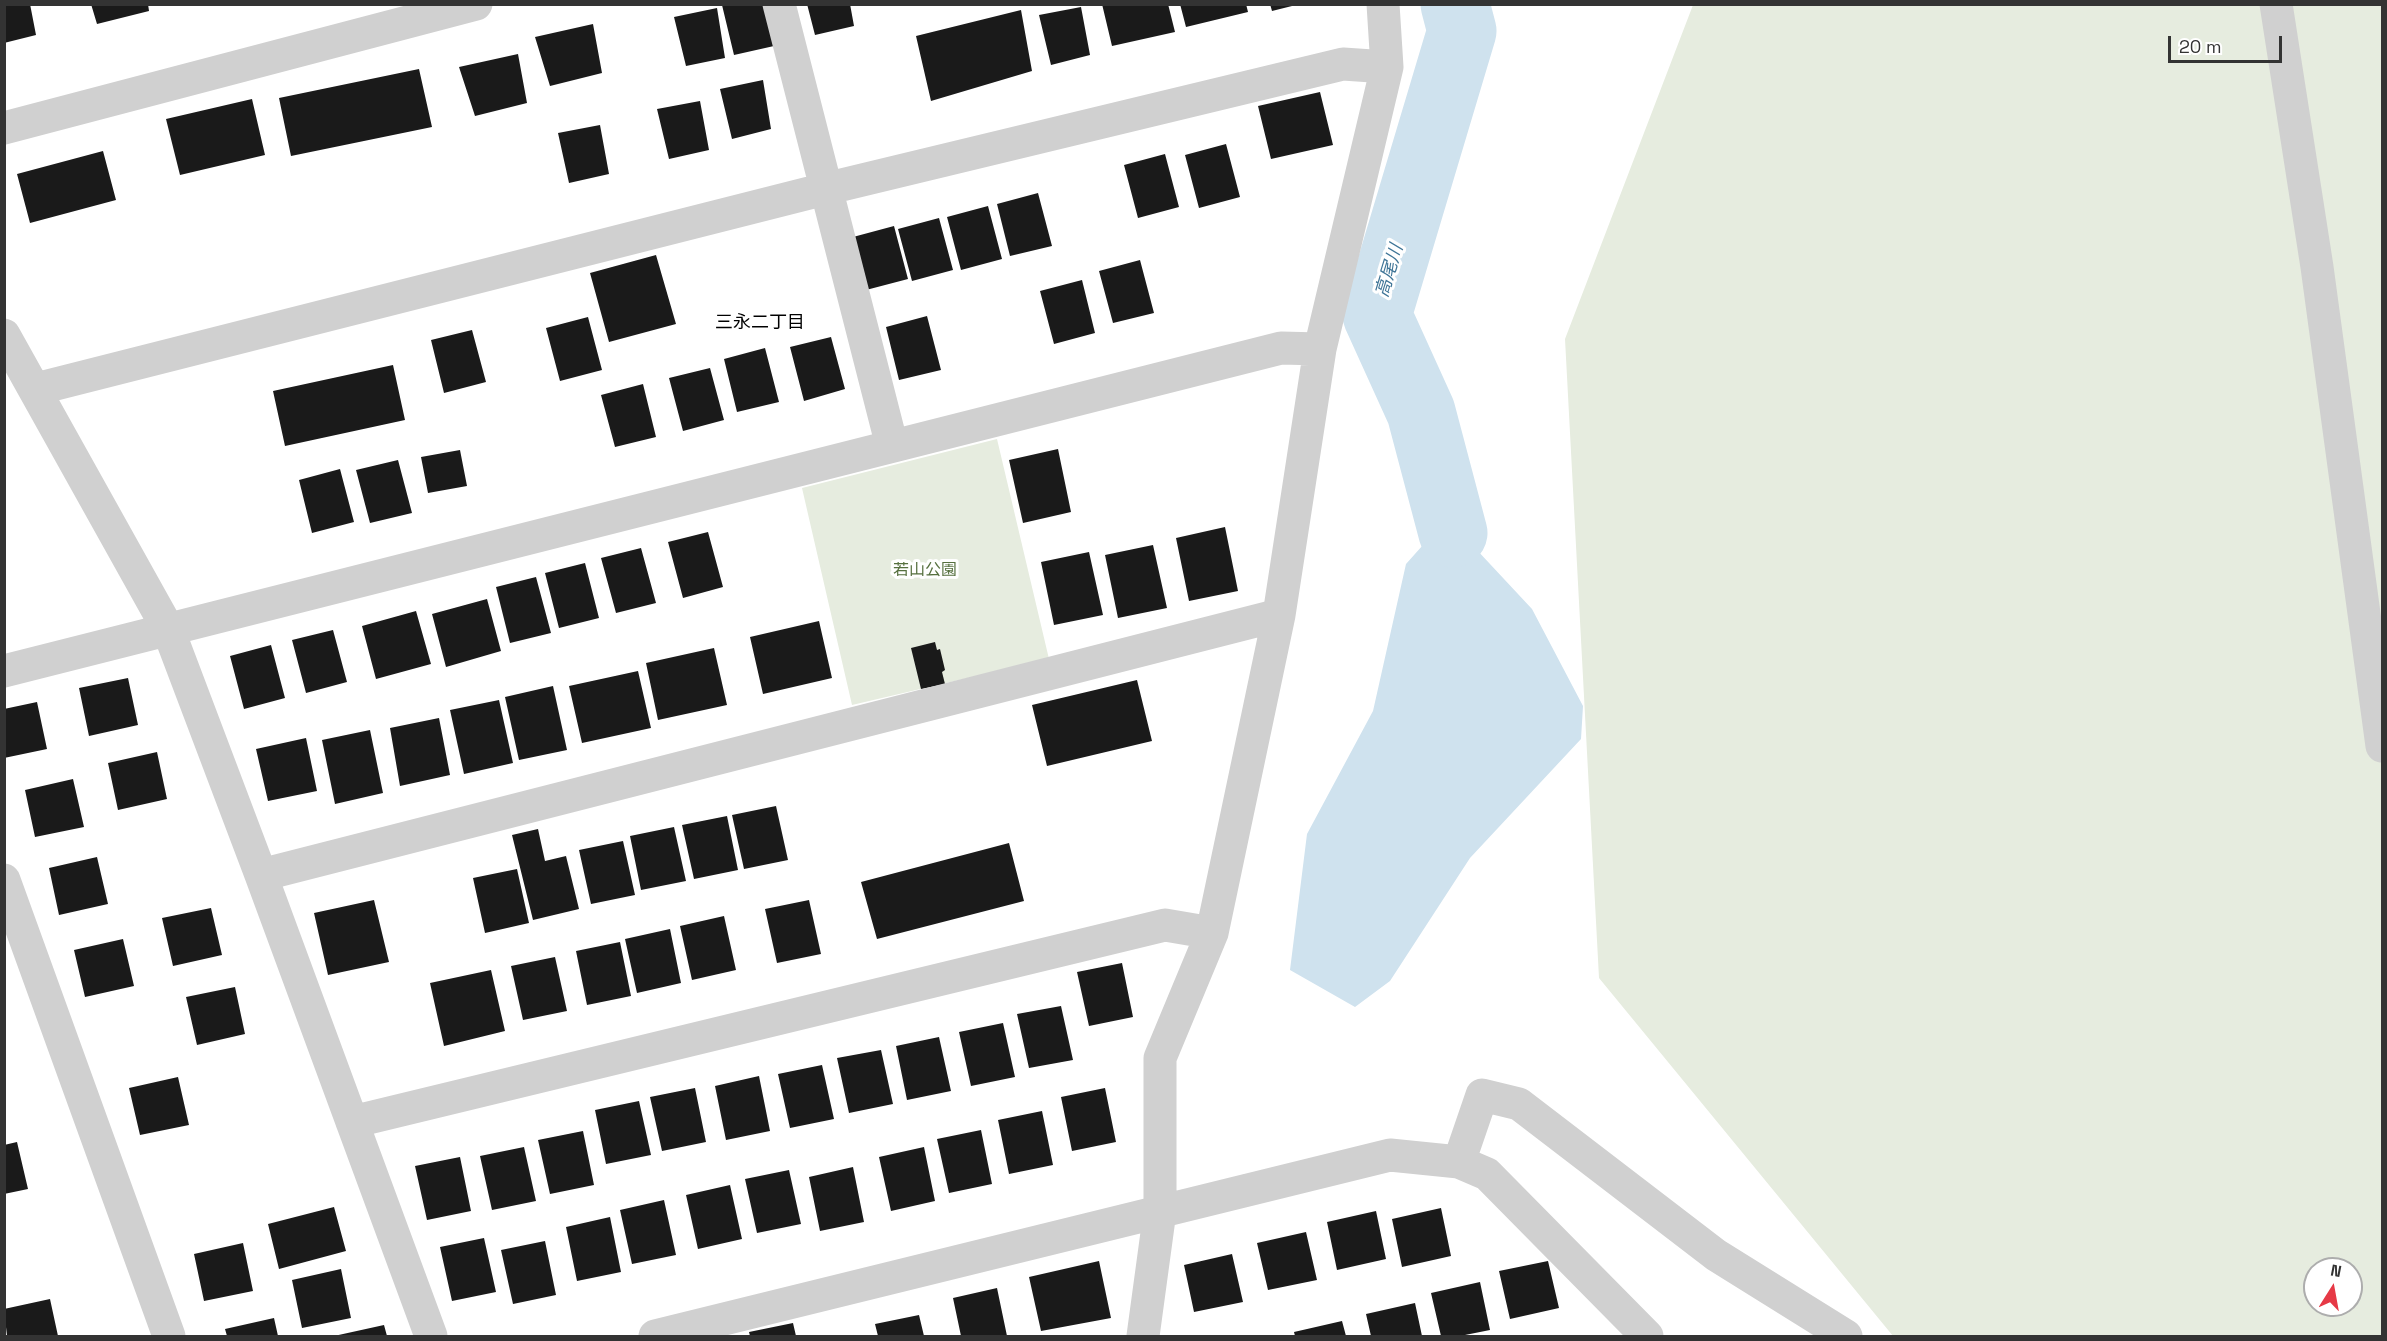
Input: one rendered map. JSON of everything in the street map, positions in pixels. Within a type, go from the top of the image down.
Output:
[{"type":"street","points":[[4,128],[476,4]]},
{"type":"street","points":[[779,4],[892,446]]},
{"type":"street","points":[[1143,1336],[1160,1210],[1160,1058],[1212,933],[1279,615],[1320,349],[1387,67],[1383,4]]},
{"type":"street","points":[[2276,4],[2317,267],[2382,746]]},
{"type":"street","points":[[36,389],[825,189],[1342,64],[1387,67]]},
{"type":"street","points":[[4,335],[168,628],[431,1336]]},
{"type":"street","points":[[4,671],[1281,348],[1320,349]]},
{"type":"street","points":[[261,875],[1279,615]]},
{"type":"street","points":[[4,880],[169,1336]]},
{"type":"street","points":[[352,1122],[1165,926],[1212,933]]},
{"type":"street","points":[[1461,1155],[1482,1095],[1519,1104],[1716,1255],[1846,1336]]},
{"type":"street","points":[[655,1336],[1390,1155],[1461,1155],[1487,1174],[1647,1336]]},
{"type":"green space","points":[[1693,5],[2382,5],[2382,1336],[1893,1336],[1599,978],[1565,339]]},
{"type":"green space","name":"若山公園","points":[[997,439],[1049,659],[852,705],[802,488]]},
{"type":"water","points":[[1453,533],[1476,549],[1532,609],[1583,706],[1581,739],[1470,858],[1390,981],[1355,1007],[1290,970],[1307,834],[1373,711],[1406,564],[1431,536]]},
{"type":"building","points":[[4,4],[30,4],[36,35],[4,43]]},
{"type":"building","points":[[91,4],[148,4],[149,11],[97,24]]},
{"type":"building","points":[[766,4],[774,46],[734,55],[722,5]]},
{"type":"building","points":[[807,4],[850,4],[854,26],[815,35]]},
{"type":"building","points":[[1102,4],[1168,4],[1175,32],[1112,46]]},
{"type":"building","points":[[1180,4],[1246,4],[1248,12],[1186,27]]},
{"type":"building","points":[[1270,4],[1295,4],[1296,5],[1272,11]]},
{"type":"building","points":[[1081,7],[1090,55],[1051,65],[1039,15]]},
{"type":"building","points":[[717,8],[725,58],[686,66],[674,17]]},
{"type":"building","points":[[1021,10],[1032,71],[931,101],[916,36]]},
{"type":"building","points":[[593,24],[602,73],[550,86],[535,37]]},
{"type":"building","points":[[518,54],[527,103],[475,116],[459,67]]},
{"type":"building","points":[[419,69],[432,127],[291,156],[279,98]]},
{"type":"building","points":[[763,80],[771,129],[732,139],[720,89]]},
{"type":"building","points":[[1320,92],[1333,145],[1271,159],[1258,106]]},
{"type":"building","points":[[252,99],[265,155],[180,175],[166,119]]},
{"type":"building","points":[[700,101],[709,150],[669,159],[657,109]]},
{"type":"building","points":[[600,125],[609,174],[569,183],[558,133]]},
{"type":"building","points":[[1226,144],[1240,197],[1199,208],[1185,155]]},
{"type":"building","points":[[103,151],[116,200],[30,223],[17,174]]},
{"type":"building","points":[[1165,154],[1179,207],[1138,218],[1124,165]]},
{"type":"building","points":[[1038,193],[1052,246],[1010,256],[997,204]]},
{"type":"building","points":[[988,206],[1002,259],[961,270],[947,217]]},
{"type":"building","points":[[939,218],[953,270],[912,281],[898,229]]},
{"type":"building","points":[[894,226],[908,279],[866,290],[853,237]]},
{"type":"building","points":[[656,255],[676,324],[609,342],[590,273]]},
{"type":"building","points":[[1140,260],[1154,313],[1113,323],[1099,271]]},
{"type":"building","points":[[1082,280],[1095,333],[1054,344],[1040,291]]},
{"type":"building","points":[[927,316],[941,370],[899,380],[886,327]]},
{"type":"building","points":[[588,317],[602,370],[560,381],[546,328]]},
{"type":"building","points":[[472,330],[486,382],[444,393],[431,340]]},
{"type":"building","points":[[831,337],[845,389],[804,401],[790,347]]},
{"type":"building","points":[[765,348],[779,402],[737,412],[724,359]]},
{"type":"building","points":[[393,365],[405,420],[285,446],[273,391]]},
{"type":"building","points":[[710,368],[724,420],[683,431],[669,378]]},
{"type":"building","points":[[643,384],[656,437],[615,447],[601,395]]},
{"type":"building","points":[[1058,449],[1071,512],[1023,523],[1009,460]]},
{"type":"building","points":[[460,450],[467,486],[428,493],[421,457]]},
{"type":"building","points":[[398,460],[412,513],[370,523],[356,470]]},
{"type":"building","points":[[340,469],[354,522],[312,533],[299,480]]},
{"type":"building","points":[[1225,527],[1238,591],[1189,601],[1176,538]]},
{"type":"building","points":[[708,532],[723,587],[683,598],[668,542]]},
{"type":"building","points":[[1153,545],[1167,608],[1118,618],[1105,555]]},
{"type":"building","points":[[641,548],[656,603],[616,613],[601,558]]},
{"type":"building","points":[[1089,552],[1103,615],[1054,625],[1041,562]]},
{"type":"building","points":[[585,563],[599,618],[559,628],[545,573]]},
{"type":"building","points":[[536,577],[551,633],[510,643],[496,587]]},
{"type":"building","points":[[487,599],[501,651],[446,667],[432,614]]},
{"type":"building","points":[[416,611],[431,664],[376,679],[362,626]]},
{"type":"building","points":[[819,621],[832,678],[763,694],[750,637]]},
{"type":"building","points":[[333,630],[347,682],[306,693],[292,640]]},
{"type":"building","points":[[935,642],[937,650],[940,649],[945,670],[942,672],[945,684],[921,689],[911,648]]},
{"type":"building","points":[[271,645],[285,698],[244,709],[230,656]]},
{"type":"building","points":[[714,648],[727,705],[658,720],[646,663]]},
{"type":"building","points":[[638,671],[651,728],[582,743],[569,686]]},
{"type":"building","points":[[128,678],[138,725],[89,736],[79,688]]},
{"type":"building","points":[[1137,680],[1152,741],[1047,766],[1032,705]]},
{"type":"building","points":[[553,686],[567,750],[519,760],[505,697]]},
{"type":"building","points":[[499,700],[513,763],[464,774],[450,710]]},
{"type":"building","points":[[37,702],[47,749],[4,758],[4,709]]},
{"type":"building","points":[[439,718],[450,775],[400,786],[390,728]]},
{"type":"building","points":[[370,730],[383,793],[335,804],[322,740]]},
{"type":"building","points":[[306,738],[317,791],[268,801],[256,749]]},
{"type":"building","points":[[157,752],[167,799],[118,810],[108,763]]},
{"type":"building","points":[[73,779],[84,827],[35,837],[25,790]]},
{"type":"building","points":[[776,806],[788,860],[744,869],[732,815]]},
{"type":"building","points":[[727,816],[738,870],[694,879],[682,825]]},
{"type":"building","points":[[674,827],[686,881],[641,890],[630,836]]},
{"type":"building","points":[[538,829],[545,861],[566,856],[579,909],[533,920],[512,835]]},
{"type":"building","points":[[623,841],[635,895],[591,904],[579,850]]},
{"type":"building","points":[[1009,843],[1024,901],[877,939],[861,882]]},
{"type":"building","points":[[97,857],[108,904],[59,915],[49,868]]},
{"type":"building","points":[[517,869],[529,923],[485,933],[473,878]]},
{"type":"building","points":[[374,900],[389,962],[328,975],[314,913]]},
{"type":"building","points":[[809,900],[821,954],[777,963],[765,909]]},
{"type":"building","points":[[211,908],[222,955],[173,966],[162,918]]},
{"type":"building","points":[[724,916],[736,970],[692,980],[680,926]]},
{"type":"building","points":[[670,929],[681,983],[637,993],[625,939]]},
{"type":"building","points":[[123,939],[134,986],[85,997],[74,950]]},
{"type":"building","points":[[620,942],[631,996],[587,1005],[576,951]]},
{"type":"building","points":[[555,957],[567,1011],[523,1020],[511,966]]},
{"type":"building","points":[[1122,963],[1133,1017],[1089,1026],[1077,972]]},
{"type":"building","points":[[491,970],[505,1031],[444,1046],[430,983]]},
{"type":"building","points":[[235,987],[245,1034],[197,1045],[186,997]]},
{"type":"building","points":[[1061,1006],[1073,1060],[1029,1068],[1017,1014]]},
{"type":"building","points":[[1003,1023],[1015,1077],[971,1086],[959,1032]]},
{"type":"building","points":[[939,1037],[951,1091],[907,1100],[896,1046]]},
{"type":"building","points":[[881,1050],[893,1104],[849,1113],[837,1058]]},
{"type":"building","points":[[822,1065],[834,1119],[790,1128],[778,1074]]},
{"type":"building","points":[[759,1076],[770,1131],[726,1140],[715,1086]]},
{"type":"building","points":[[178,1077],[189,1125],[140,1135],[129,1088]]},
{"type":"building","points":[[695,1088],[706,1142],[662,1151],[650,1097]]},
{"type":"building","points":[[1105,1088],[1116,1142],[1072,1151],[1061,1097]]},
{"type":"building","points":[[639,1101],[651,1155],[606,1164],[595,1110]]},
{"type":"building","points":[[1042,1111],[1053,1165],[1009,1174],[998,1120]]},
{"type":"building","points":[[981,1130],[992,1184],[949,1193],[937,1139]]},
{"type":"building","points":[[583,1131],[594,1185],[550,1194],[538,1140]]},
{"type":"building","points":[[17,1142],[28,1189],[4,1194],[4,1145]]},
{"type":"building","points":[[524,1147],[536,1201],[492,1210],[480,1156]]},
{"type":"building","points":[[924,1147],[935,1201],[891,1211],[879,1157]]},
{"type":"building","points":[[460,1157],[471,1211],[427,1220],[415,1166]]},
{"type":"building","points":[[853,1167],[864,1222],[820,1231],[809,1177]]},
{"type":"building","points":[[789,1170],[801,1224],[757,1233],[745,1179]]},
{"type":"building","points":[[730,1185],[742,1239],[698,1249],[686,1195]]},
{"type":"building","points":[[664,1200],[676,1255],[632,1264],[620,1210]]},
{"type":"building","points":[[334,1207],[346,1251],[279,1269],[268,1224]]},
{"type":"building","points":[[1441,1208],[1451,1256],[1402,1267],[1392,1219]]},
{"type":"building","points":[[1376,1211],[1386,1259],[1337,1270],[1327,1222]]},
{"type":"building","points":[[610,1217],[621,1272],[577,1281],[566,1227]]},
{"type":"building","points":[[1306,1232],[1317,1280],[1268,1290],[1257,1243]]},
{"type":"building","points":[[484,1238],[496,1292],[452,1301],[440,1247]]},
{"type":"building","points":[[545,1241],[556,1295],[513,1304],[501,1250]]},
{"type":"building","points":[[243,1243],[253,1291],[204,1301],[194,1254]]},
{"type":"building","points":[[1232,1254],[1243,1302],[1194,1312],[1184,1265]]},
{"type":"building","points":[[1099,1261],[1111,1318],[1041,1331],[1029,1277]]},
{"type":"building","points":[[1548,1261],[1559,1308],[1510,1319],[1499,1271]]},
{"type":"building","points":[[341,1269],[351,1318],[302,1328],[292,1280]]},
{"type":"building","points":[[1480,1282],[1490,1330],[1460,1336],[1441,1336],[1431,1293]]},
{"type":"building","points":[[997,1288],[1007,1336],[961,1336],[953,1298]]},
{"type":"building","points":[[50,1299],[58,1336],[7,1336],[4,1309]]},
{"type":"building","points":[[1415,1303],[1422,1336],[1371,1336],[1366,1314]]},
{"type":"building","points":[[919,1315],[924,1336],[878,1336],[875,1324]]},
{"type":"building","points":[[274,1318],[278,1336],[227,1336],[225,1329]]},
{"type":"building","points":[[1342,1321],[1346,1336],[1295,1336],[1294,1332]]},
{"type":"building","points":[[793,1323],[796,1336],[750,1336],[749,1332]]},
{"type":"building","points":[[384,1325],[387,1336],[334,1336]]},
{"type":"waterway","name":"高尾川","points":[[1453,533],[1421,412],[1377,315],[1462,31],[1455,4]]},
{"type":"district","name":"三永二丁目","points":[[760,323]]}]
